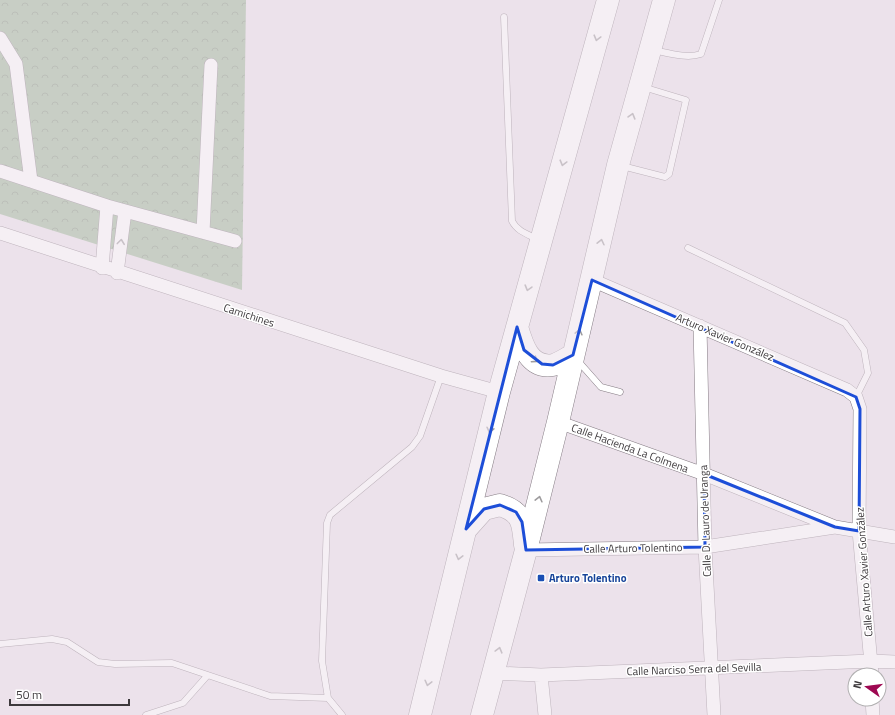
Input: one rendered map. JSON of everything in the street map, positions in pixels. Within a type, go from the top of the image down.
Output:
[{"type":"highway","points":[[420,715],[499,392],[608,0]]},
{"type":"highway","points":[[482,715],[558,422],[618,166],[664,0]]},
{"type":"highway","points":[[517,327],[524,350],[533,359],[542,364],[553,365],[573,355]]},
{"type":"highway","points":[[466,529],[484,509],[500,504],[516,512],[522,522],[526,550]]},
{"type":"street","points":[[0,38],[16,64],[30,181]]},
{"type":"street","points":[[203,232],[212,65]]},
{"type":"street","points":[[0,171],[107,206],[236,241]]},
{"type":"street","points":[[102,268],[107,206]]},
{"type":"street","points":[[118,272],[125,211]]},
{"type":"street","name":"Camichines","points":[[0,233],[102,268],[441,376],[499,392]]},
{"type":"street","name":"Arturo Xavier González","points":[[592,280],[847,390],[856,397]]},
{"type":"street","name":"Calle D. Lauro de Uranga","points":[[700,326],[706,547],[714,715]]},
{"type":"street","name":"Calle Arturo Xavier González","points":[[856,397],[860,409],[859,531],[871,667]]},
{"type":"street","name":"Calle Hacienda La Colmena","points":[[558,422],[704,474],[835,527]]},
{"type":"street","points":[[835,527],[895,537]]},
{"type":"street","name":"Calle Arturo Tolentino","points":[[526,550],[706,547],[835,527]]},
{"type":"street","name":"Calle Narciso Serra del Sevilla","points":[[493,673],[541,675],[871,661],[895,662]]},
{"type":"street","points":[[541,675],[545,715]]},
{"type":"lane","points":[[650,50],[680,55],[696,56],[701,54],[719,0]]},
{"type":"lane","points":[[504,17],[512,221],[520,230],[542,241]]},
{"type":"lane","points":[[618,166],[665,176],[670,174],[686,100],[640,87]]},
{"type":"lane","points":[[688,248],[845,323],[864,350],[868,373],[856,397]]},
{"type":"lane","points":[[573,355],[601,387],[620,392]]},
{"type":"lane","points":[[342,715],[328,698],[322,661],[327,523],[330,515],[412,447],[420,436],[441,376]]},
{"type":"lane","points":[[0,644],[52,639],[68,642],[98,662],[115,664],[172,663],[270,696],[328,698]]},
{"type":"lane","points":[[146,715],[183,703],[207,676]]},
{"type":"highlighted area","points":[[592,280],[856,397],[860,409],[859,531],[835,527],[704,474],[705,547],[526,550],[522,522],[516,512],[500,505],[484,509],[466,529],[517,327],[524,350],[542,364],[553,365],[573,355]]},
{"type":"green space","points":[[0,0],[246,0],[242,290],[0,214]]},
{"type":"place","name":"Arturo Tolentino","points":[[541,578]]}]
